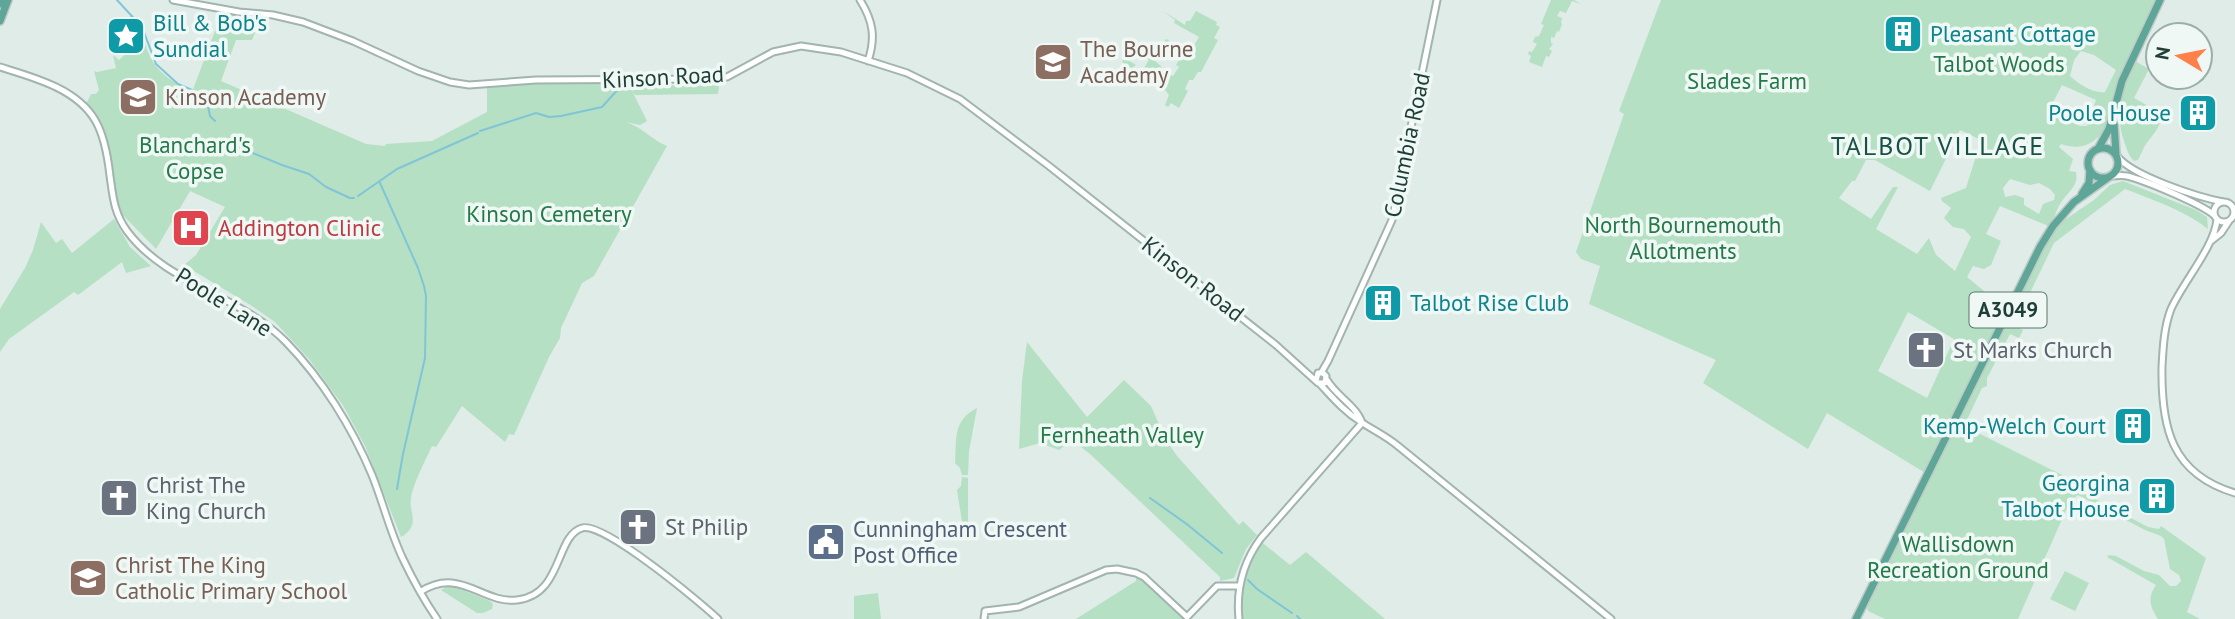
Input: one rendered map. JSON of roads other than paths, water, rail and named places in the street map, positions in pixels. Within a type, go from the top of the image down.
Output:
[{"type":"main road","points":[[0,21],[8,0]]},
{"type":"main road","points":[[2113,115],[2118,167],[2110,176],[2098,177],[2090,169],[2089,158],[2107,134],[2122,81],[2161,0]]},
{"type":"main road","points":[[2098,149],[2108,148],[2116,155]]},
{"type":"main road","name":"A3049","points":[[2080,198],[2088,183],[2090,169]]},
{"type":"main road","name":"A3049","points":[[1856,619],[2040,247],[2060,218],[2080,198],[2110,176]]},
{"type":"street","name":"Kinson Road","points":[[173,0],[303,22],[353,41],[418,71],[450,82],[469,85],[536,80],[727,77],[773,52],[801,46],[818,47],[914,75],[960,99],[1188,275],[1308,373],[1321,378]]},
{"type":"street","points":[[860,0],[872,22],[874,35],[868,61]]},
{"type":"street","name":"Columbia Road","points":[[1321,378],[1392,220],[1437,0]]},
{"type":"street","name":"Poole Lane","points":[[0,67],[64,92],[94,118],[107,160],[114,206],[118,218],[134,240],[156,260],[274,331],[303,362],[335,404],[356,440],[373,476],[403,559],[437,619]]},
{"type":"street","points":[[2116,155],[2130,168],[2201,197],[2230,204],[2234,211],[2231,220],[2209,243]]},
{"type":"street","points":[[2110,176],[2129,177],[2195,203],[2223,222],[2231,220]]},
{"type":"street","points":[[2223,202],[2215,208],[2215,231],[2183,286],[2168,319],[2162,357],[2165,420],[2171,441],[2187,467],[2204,480],[2235,493]]},
{"type":"street","points":[[1321,378],[1335,401],[1362,423],[1374,428],[1398,446],[1611,619]]},
{"type":"street","points":[[1239,619],[1240,586],[1247,558],[1261,538],[1362,423]]},
{"type":"street","points":[[420,592],[431,586],[456,583],[499,598],[520,600],[534,593],[550,579],[575,532],[590,527],[660,571],[718,619]]},
{"type":"street","points":[[984,619],[985,611],[1020,607],[1106,570],[1117,569],[1144,576],[1187,617],[1217,586],[1240,586]]},
{"type":"waterway","points":[[117,0],[142,27],[156,64],[178,84],[206,96],[210,116],[215,121]]},
{"type":"waterway","points":[[480,131],[536,113],[549,117],[561,116],[602,107],[620,87]]},
{"type":"waterway","points":[[358,196],[397,169],[478,133]]},
{"type":"waterway","points":[[243,147],[309,174],[326,187],[354,198]]},
{"type":"waterway","points":[[380,183],[418,268],[426,296],[425,358],[397,489]]},
{"type":"waterway","points":[[1150,498],[1222,553]]},
{"type":"waterway","points":[[1248,580],[1292,613]]},
{"type":"waterway","points":[[1297,616],[1300,619]]},
{"type":"place","name":"Pleasant Cottage","points":[[1903,34]]},
{"type":"place","name":"Bill & Bob's Sundial","points":[[126,36]]},
{"type":"place","name":"The Bourne Academy","points":[[1053,62]]},
{"type":"place","name":"Kinson Academy","points":[[138,97]]},
{"type":"place","name":"Poole House","points":[[2198,113]]},
{"type":"place","name":"Addington Clinic","points":[[191,228]]},
{"type":"place","name":"Talbot Rise Club","points":[[1383,303]]},
{"type":"place","name":"St Marks Church","points":[[1926,350]]},
{"type":"place","name":"Kemp-Welch Court","points":[[2133,426]]},
{"type":"place","name":"Georgina Talbot House","points":[[2157,496]]},
{"type":"place","name":"Christ The King Church","points":[[119,498]]},
{"type":"place","name":"St Philip","points":[[638,527]]},
{"type":"place","name":"Cunningham Crescent Post Office","points":[[826,542]]},
{"type":"place","name":"Christ The King Catholic Primary School","points":[[88,578]]},
{"type":"district","name":"TALBOT VILLAGE","points":[[1938,146]]},
{"type":"park label","name":"Talbot Woods","points":[[1999,64]]},
{"type":"park label","name":"Slades Farm","points":[[1747,81]]},
{"type":"park label","name":"Blanchard's Copse","points":[[195,158]]},
{"type":"park label","name":"Kinson Cemetery","points":[[549,214]]},
{"type":"park label","name":"North Bournemouth Allotments","points":[[1683,238]]},
{"type":"park label","name":"Fernheath Valley","points":[[1122,435]]},
{"type":"park label","name":"Wallisdown Recreation Ground","points":[[1958,557]]}]
